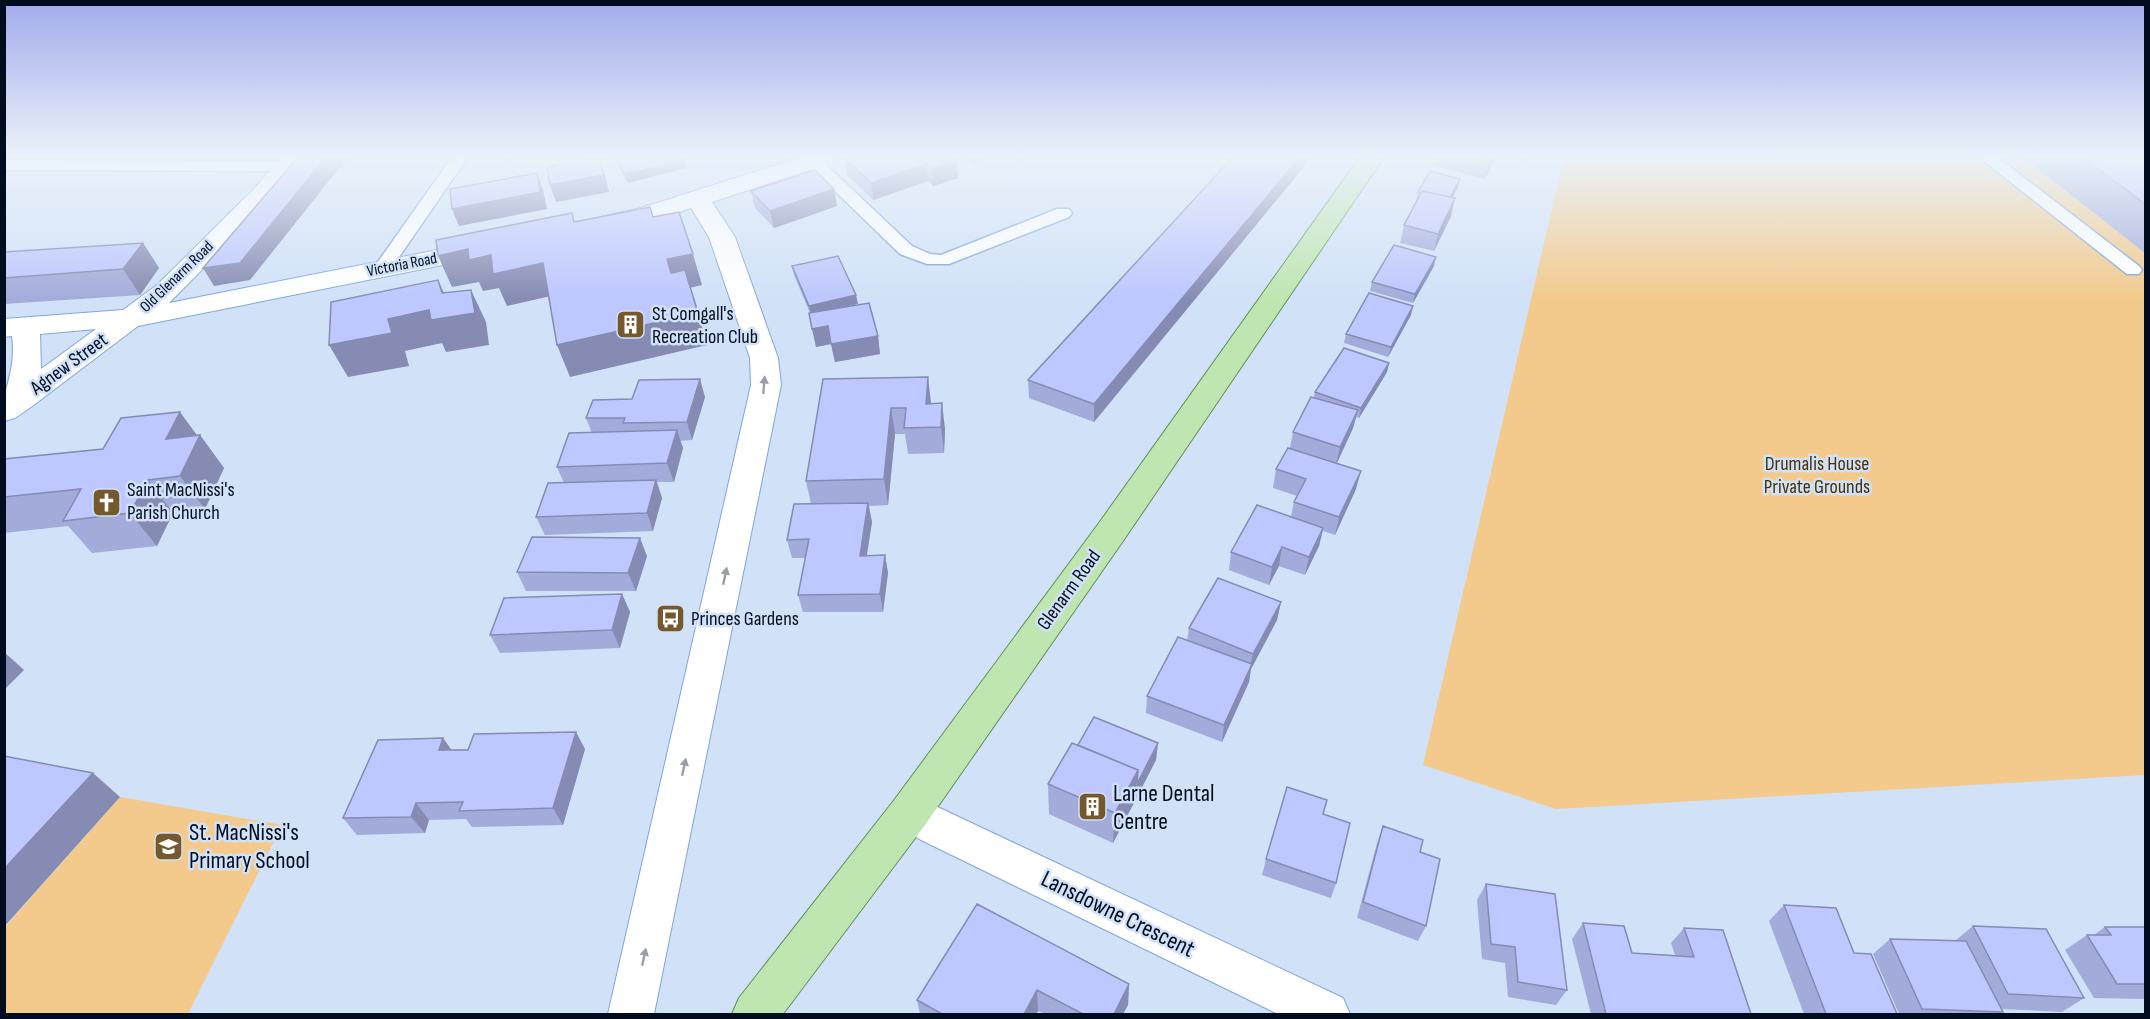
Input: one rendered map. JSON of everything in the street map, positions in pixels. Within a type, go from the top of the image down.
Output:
[{"type":"main road","name":"Glenarm Road","points":[[755,1014],[910,812],[1111,532],[1339,205]]},
{"type":"street","name":"Old Glenarm Road","points":[[134,318],[167,291],[249,205]]},
{"type":"street","points":[[589,227],[646,215],[680,205]]},
{"type":"street","points":[[631,1014],[766,385],[764,357],[722,237],[702,205]]},
{"type":"street","name":"Victoria Road","points":[[14,327],[134,318],[508,243]]},
{"type":"street","name":"Agnew Street","points":[[12,405],[134,318]]},
{"type":"street","points":[[12,405],[30,362],[28,340],[14,327]]},
{"type":"street","name":"Lansdowne Crescent","points":[[910,812],[936,827],[1327,1014]]},
{"type":"lane","points":[[382,269],[426,205]]},
{"type":"lane","points":[[863,205],[906,250],[927,259],[943,260],[1063,213]]},
{"type":"lane","points":[[2048,205],[2133,270]]},
{"type":"green space","name":"Drumalis House Private Grounds","points":[[1553,205],[2145,205],[2145,775],[1556,809],[1423,765]]},
{"type":"green space","points":[[120,797],[282,825],[188,1014],[5,1014],[5,927]]},
{"type":"building","points":[[257,205],[287,205],[240,263],[203,268]]},
{"type":"building","points":[[452,205],[475,205],[452,209]]},
{"type":"building","points":[[764,205],[789,205],[770,211]]},
{"type":"building","points":[[1189,205],[1260,205],[1094,404],[1028,380]]},
{"type":"building","points":[[1415,205],[1452,205],[1438,234],[1404,225]]},
{"type":"building","points":[[650,207],[653,217],[679,212],[693,254],[667,259],[671,273],[685,270],[698,313],[557,345],[543,263],[493,274],[491,255],[469,260],[468,249],[438,256],[436,240],[572,213],[574,222]]},
{"type":"building","points":[[143,243],[123,269],[4,278],[4,252]]},
{"type":"building","points":[[1394,245],[1436,257],[1415,294],[1372,282]]},
{"type":"building","points":[[838,256],[856,295],[809,306],[792,266]]},
{"type":"building","points":[[438,280],[442,293],[471,290],[475,313],[431,320],[429,310],[388,319],[392,333],[329,345],[331,302]]},
{"type":"building","points":[[1369,293],[1413,306],[1391,347],[1346,334]]},
{"type":"building","points":[[869,303],[878,336],[831,344],[828,326],[812,329],[809,313]]},
{"type":"building","points":[[1344,348],[1389,363],[1361,408],[1315,392]]},
{"type":"building","points":[[928,377],[926,404],[942,403],[941,427],[904,428],[906,408],[891,408],[884,479],[806,481],[823,379]]},
{"type":"building","points":[[700,379],[687,422],[623,423],[625,418],[586,418],[593,400],[632,399],[639,380]]},
{"type":"building","points":[[1311,397],[1358,410],[1340,447],[1293,432]]},
{"type":"building","points":[[180,412],[166,439],[200,435],[180,476],[148,480],[130,513],[63,521],[81,489],[4,497],[4,459],[103,449],[121,418]]},
{"type":"building","points":[[677,430],[667,463],[557,467],[569,433]]},
{"type":"building","points":[[1288,448],[1361,471],[1339,517],[1294,502],[1306,479],[1276,469]]},
{"type":"building","points":[[656,480],[647,513],[536,517],[548,483]]},
{"type":"building","points":[[868,503],[860,556],[885,555],[880,594],[798,595],[809,539],[787,540],[794,504]]},
{"type":"building","points":[[1257,505],[1323,528],[1309,557],[1282,547],[1272,567],[1231,552]]},
{"type":"building","points":[[532,537],[640,538],[628,573],[517,572]]},
{"type":"building","points":[[1218,578],[1281,602],[1253,654],[1189,628]]},
{"type":"building","points":[[622,594],[612,630],[490,635],[504,598]]},
{"type":"building","points":[[1178,637],[1252,664],[1224,725],[1147,696]]},
{"type":"building","points":[[1094,717],[1158,743],[1137,784],[1138,770],[1078,745]]},
{"type":"building","points":[[576,732],[553,808],[459,811],[463,802],[416,803],[411,817],[343,818],[378,740],[443,738],[439,750],[468,750],[474,734]]},
{"type":"building","points":[[1072,743],[1138,770],[1115,813],[1048,784]]},
{"type":"building","points":[[4,756],[93,773],[4,869]]},
{"type":"building","points":[[1287,787],[1327,800],[1323,814],[1350,823],[1336,883],[1266,859]]},
{"type":"building","points":[[1383,826],[1423,840],[1420,852],[1440,859],[1426,926],[1363,902]]},
{"type":"building","points":[[1486,884],[1555,894],[1567,990],[1518,982],[1515,947],[1491,944]]},
{"type":"building","points":[[977,904],[1129,984],[1114,1014],[1083,1014],[1037,990],[1024,1014],[942,1014],[917,1000]]},
{"type":"building","points":[[1784,905],[1836,908],[1854,953],[1871,954],[1897,1014],[1826,1014]]},
{"type":"building","points":[[1583,923],[1624,926],[1632,953],[1694,957],[1684,928],[1723,930],[1751,1014],[1606,1014]]},
{"type":"building","points":[[1973,926],[2046,929],[2084,998],[2008,994]]},
{"type":"building","points":[[2105,927],[2145,927],[2145,984],[2117,984],[2087,935],[2111,935]]},
{"type":"building","points":[[1890,939],[1966,941],[2003,1012],[1922,1009]]},
{"type":"place","name":"St Comgall's Recreation Club","points":[[631,325]]},
{"type":"place","name":"Saint MacNissi's Parish Church","points":[[106,502]]},
{"type":"place","name":"Princes Gardens","points":[[670,619]]},
{"type":"place","name":"Larne Dental Centre","points":[[1092,807]]},
{"type":"place","name":"St. MacNissi's Primary School","points":[[168,846]]}]
